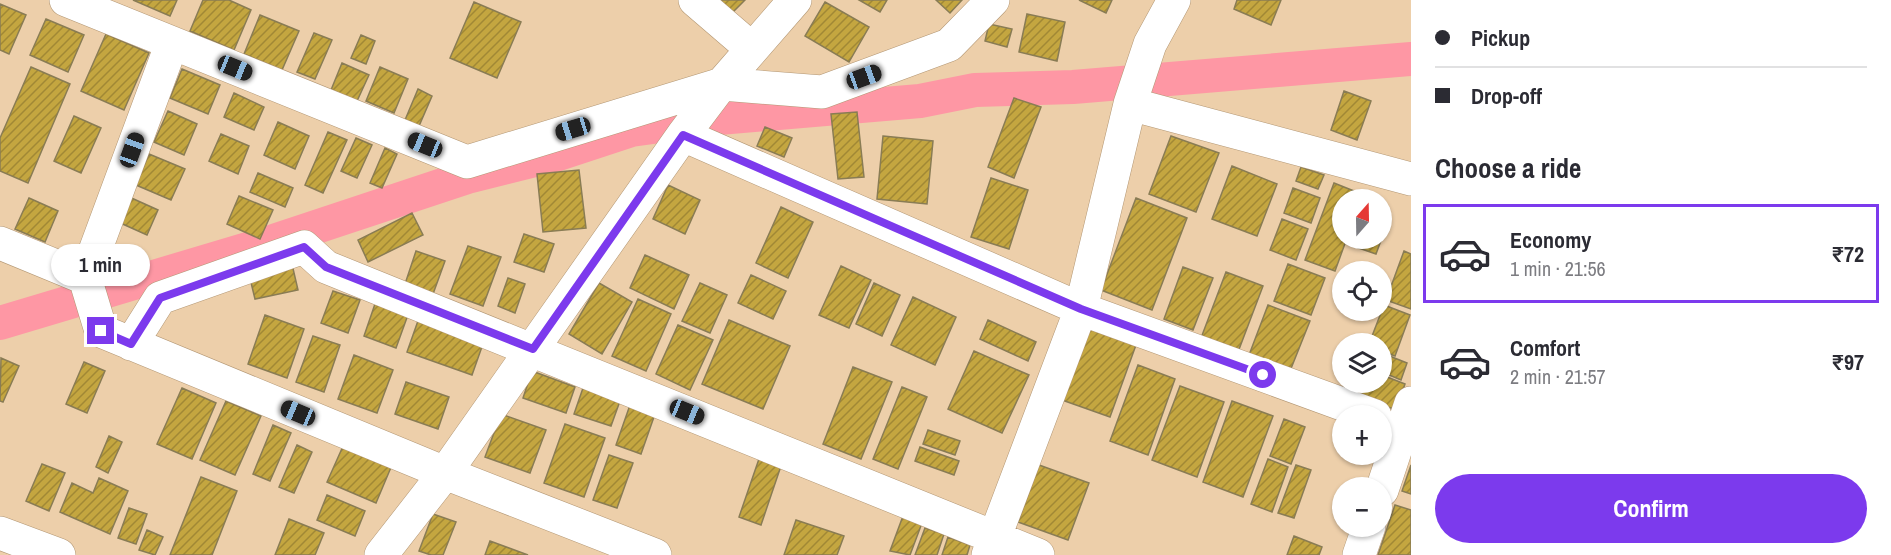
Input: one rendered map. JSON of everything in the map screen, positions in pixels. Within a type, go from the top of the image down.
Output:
[{"type":"street","points":[[66,0],[467,162],[721,85],[822,92],[949,45],[993,0]]},
{"type":"street","points":[[695,0],[752,49]]},
{"type":"street","points":[[381,555],[445,473],[683,134],[721,85],[795,0]]},
{"type":"street","points":[[991,547],[1081,309],[1131,103],[1150,44],[1174,0]]},
{"type":"street","points":[[172,43],[85,279],[101,331],[445,473],[655,555]]},
{"type":"street","points":[[1131,103],[1411,179]]},
{"type":"street","points":[[683,134],[1081,309],[1396,418],[1385,477]]},
{"type":"street","points":[[0,243],[85,279]]},
{"type":"street","points":[[131,344],[160,298],[304,247],[326,267],[533,349],[991,547],[1038,555]]},
{"type":"street","points":[[0,533],[59,555]]},
{"type":"street","points":[[1359,555],[1365,537]]},
{"type":"building","points":[[133,0],[177,0],[170,16]]},
{"type":"building","points":[[203,0],[229,0],[251,10],[234,50],[190,31]]},
{"type":"building","points":[[720,0],[745,0],[733,12]]},
{"type":"building","points":[[859,0],[887,0],[880,12]]},
{"type":"building","points":[[936,0],[962,0],[950,13]]},
{"type":"building","points":[[1079,0],[1112,0],[1106,13]]},
{"type":"building","points":[[1237,0],[1281,0],[1271,25],[1234,9]]},
{"type":"building","points":[[474,2],[521,22],[497,78],[450,58]]},
{"type":"building","points":[[825,2],[869,27],[849,62],[805,36]]},
{"type":"building","points":[[0,4],[26,15],[9,54],[0,50]]},
{"type":"building","points":[[1027,14],[1065,22],[1057,61],[1019,52]]},
{"type":"building","points":[[260,15],[299,31],[282,70],[244,54]]},
{"type":"building","points":[[46,19],[84,35],[68,72],[30,55]]},
{"type":"building","points":[[989,24],[1012,29],[1007,47],[985,41]]},
{"type":"building","points":[[314,33],[332,40],[315,79],[297,72]]},
{"type":"building","points":[[106,34],[149,53],[124,110],[81,91]]},
{"type":"building","points":[[361,35],[375,41],[366,64],[351,58]]},
{"type":"building","points":[[342,63],[369,75],[357,101],[331,90]]},
{"type":"building","points":[[31,67],[70,84],[28,183],[0,171],[0,138]]},
{"type":"building","points":[[380,67],[408,79],[394,113],[366,101]]},
{"type":"building","points":[[182,69],[220,85],[208,114],[170,98]]},
{"type":"building","points":[[418,89],[432,96],[419,126],[405,120]]},
{"type":"building","points":[[1344,91],[1371,101],[1357,140],[1331,130]]},
{"type":"building","points":[[234,93],[264,107],[254,130],[224,117]]},
{"type":"building","points":[[1014,98],[1041,107],[1014,178],[988,167]]},
{"type":"building","points":[[168,111],[197,124],[184,155],[154,142]]},
{"type":"building","points":[[857,112],[864,177],[838,179],[831,114]]},
{"type":"building","points":[[74,116],[101,128],[81,173],[54,161]]},
{"type":"building","points":[[278,122],[309,136],[295,169],[264,155]]},
{"type":"building","points":[[765,127],[792,138],[784,157],[757,146]]},
{"type":"building","points":[[328,132],[347,140],[323,193],[305,185]]},
{"type":"building","points":[[221,134],[249,146],[238,174],[209,161]]},
{"type":"building","points":[[883,136],[933,141],[927,204],[877,199]]},
{"type":"building","points":[[1171,136],[1219,153],[1196,212],[1149,194]]},
{"type":"building","points":[[356,138],[372,145],[357,178],[341,171]]},
{"type":"building","points":[[385,148],[397,154],[382,188],[370,183]]},
{"type":"building","points":[[149,154],[185,169],[171,200],[136,185]]},
{"type":"building","points":[[1232,166],[1277,184],[1257,236],[1212,219]]},
{"type":"building","points":[[1301,167],[1324,175],[1318,189],[1296,181]]},
{"type":"building","points":[[579,170],[586,228],[543,232],[537,174]]},
{"type":"building","points":[[258,173],[293,188],[285,207],[250,192]]},
{"type":"building","points":[[991,178],[1028,190],[1009,249],[971,237]]},
{"type":"building","points":[[1334,183],[1349,189],[1332,189],[1332,249],[1343,249],[1339,261],[1332,261],[1332,270],[1305,260]]},
{"type":"building","points":[[668,185],[700,200],[685,234],[653,219]]},
{"type":"building","points":[[1293,188],[1320,198],[1311,223],[1284,213]]},
{"type":"building","points":[[127,196],[158,210],[147,235],[116,221]]},
{"type":"building","points":[[239,196],[273,210],[260,239],[227,224]]},
{"type":"building","points":[[29,198],[58,211],[45,242],[15,229]]},
{"type":"building","points":[[1136,198],[1187,218],[1152,310],[1101,290]]},
{"type":"building","points":[[781,207],[813,222],[788,278],[756,263]]},
{"type":"building","points":[[412,213],[423,235],[368,262],[358,240]]},
{"type":"building","points":[[1282,219],[1308,229],[1296,260],[1270,250]]},
{"type":"building","points":[[524,234],[554,244],[544,272],[514,262]]},
{"type":"building","points":[[468,246],[501,257],[483,306],[450,294]]},
{"type":"building","points":[[1362,249],[1378,249],[1376,254]]},
{"type":"building","points":[[416,251],[445,261],[433,294],[405,284]]},
{"type":"building","points":[[1404,251],[1411,254],[1411,309],[1392,302],[1392,284]]},
{"type":"building","points":[[645,255],[689,275],[674,309],[630,288]]},
{"type":"building","points":[[291,260],[298,290],[255,299],[248,270]]},
{"type":"building","points":[[1288,264],[1325,278],[1311,315],[1274,301]]},
{"type":"building","points":[[841,266],[871,280],[849,328],[819,315]]},
{"type":"building","points":[[1183,267],[1213,278],[1193,330],[1164,319]]},
{"type":"building","points":[[1226,272],[1263,286],[1238,352],[1201,338]]},
{"type":"building","points":[[751,275],[786,291],[773,319],[738,303]]},
{"type":"building","points":[[508,278],[525,284],[515,313],[498,306]]},
{"type":"building","points":[[599,283],[632,302],[602,354],[569,334]]},
{"type":"building","points":[[700,283],[727,295],[710,333],[682,321]]},
{"type":"building","points":[[874,283],[900,295],[882,336],[856,324]]},
{"type":"building","points":[[333,291],[360,300],[348,333],[321,323]]},
{"type":"building","points":[[913,297],[956,317],[935,365],[891,345]]},
{"type":"building","points":[[638,299],[671,314],[646,371],[612,356]]},
{"type":"building","points":[[376,301],[409,312],[396,348],[364,336]]},
{"type":"building","points":[[1268,305],[1310,321],[1290,371],[1249,355]]},
{"type":"building","points":[[1392,308],[1410,315],[1395,356],[1392,355],[1392,333],[1373,333],[1378,321],[1392,321]]},
{"type":"building","points":[[265,315],[304,329],[287,378],[248,364]]},
{"type":"building","points":[[419,318],[484,341],[472,375],[407,352]]},
{"type":"building","points":[[729,320],[790,346],[763,409],[702,384]]},
{"type":"building","points":[[988,320],[1036,342],[1028,361],[980,339]]},
{"type":"building","points":[[678,325],[713,340],[690,390],[656,374]]},
{"type":"building","points":[[1088,328],[1136,345],[1110,417],[1062,400]]},
{"type":"building","points":[[313,336],[340,345],[324,392],[296,382]]},
{"type":"building","points":[[974,351],[1029,375],[1002,433],[948,409]]},
{"type":"building","points":[[354,355],[393,370],[377,413],[338,399]]},
{"type":"building","points":[[1392,357],[1407,363],[1401,380],[1392,376]]},
{"type":"building","points":[[1,358],[19,366],[3,402],[0,401]]},
{"type":"building","points":[[84,362],[105,371],[87,413],[66,404]]},
{"type":"building","points":[[1138,365],[1175,379],[1148,455],[1110,441]]},
{"type":"building","points":[[853,367],[892,382],[861,459],[823,444]]},
{"type":"building","points":[[532,371],[575,387],[566,413],[523,398]]},
{"type":"building","points":[[1392,379],[1405,384],[1396,410],[1392,408],[1392,405],[1383,405],[1351,393],[1392,393]]},
{"type":"building","points":[[406,382],[449,397],[438,429],[395,414]]},
{"type":"building","points":[[1180,386],[1224,402],[1197,477],[1152,460]]},
{"type":"building","points":[[902,387],[927,397],[898,469],[873,459]]},
{"type":"building","points":[[182,388],[216,403],[192,459],[157,444]]},
{"type":"building","points":[[583,388],[620,401],[611,426],[574,414]]},
{"type":"building","points":[[226,401],[261,416],[235,475],[200,460]]},
{"type":"building","points":[[1232,401],[1273,416],[1243,497],[1203,482]]},
{"type":"building","points":[[630,405],[655,414],[641,454],[616,445]]},
{"type":"building","points":[[501,414],[546,430],[530,473],[485,457]]},
{"type":"building","points":[[1284,419],[1305,427],[1291,464],[1270,456]]},
{"type":"building","points":[[565,424],[605,438],[584,497],[544,483]]},
{"type":"building","points":[[273,425],[291,433],[270,481],[253,474]]},
{"type":"building","points":[[928,430],[960,441],[955,455],[923,444]]},
{"type":"building","points":[[109,436],[122,442],[108,473],[96,467]]},
{"type":"building","points":[[344,444],[392,465],[376,503],[327,482]]},
{"type":"building","points":[[297,445],[312,452],[294,493],[279,487]]},
{"type":"building","points":[[920,447],[959,461],[954,475],[915,461]]},
{"type":"building","points":[[609,455],[633,463],[617,508],[593,500]]},
{"type":"building","points":[[760,456],[782,463],[761,525],[739,517]]},
{"type":"building","points":[[1268,459],[1288,467],[1272,512],[1251,504]]},
{"type":"building","points":[[42,464],[65,473],[49,511],[26,501]]},
{"type":"building","points":[[1039,465],[1089,483],[1068,540],[1018,522]]},
{"type":"building","points":[[1296,465],[1311,470],[1294,518],[1278,513]]},
{"type":"building","points":[[1411,465],[1411,494],[1402,491]]},
{"type":"building","points":[[201,477],[237,491],[212,555],[170,555]]},
{"type":"building","points":[[99,478],[128,491],[110,534],[60,512],[72,483],[93,493]]},
{"type":"building","points":[[327,495],[365,511],[355,536],[317,520]]},
{"type":"building","points":[[1395,505],[1411,510],[1411,555],[1378,555],[1384,537],[1392,537],[1392,514]]},
{"type":"building","points":[[129,508],[147,514],[136,544],[118,538]]},
{"type":"building","points":[[433,514],[456,522],[443,555],[431,555],[419,551]]},
{"type":"building","points":[[903,516],[922,523],[910,555],[890,551]]},
{"type":"building","points":[[289,519],[324,533],[315,555],[275,555]]},
{"type":"building","points":[[796,520],[844,536],[837,555],[784,555]]},
{"type":"building","points":[[925,528],[944,534],[937,555],[915,555]]},
{"type":"building","points":[[147,530],[163,537],[155,555],[139,550]]},
{"type":"building","points":[[1294,536],[1322,547],[1319,555],[1287,555]]},
{"type":"building","points":[[948,537],[970,545],[967,555],[942,555]]},
{"type":"building","points":[[490,541],[528,555],[485,555]]},
{"type":"waterway","points":[[0,323],[274,241],[467,177],[555,155],[631,130],[719,118],[920,101],[975,90],[1073,87],[1411,59]]},
{"type":"route","points":[[101,331],[131,344],[160,298],[304,247],[326,267],[533,349],[683,135],[1081,309],[1263,375]]}]
